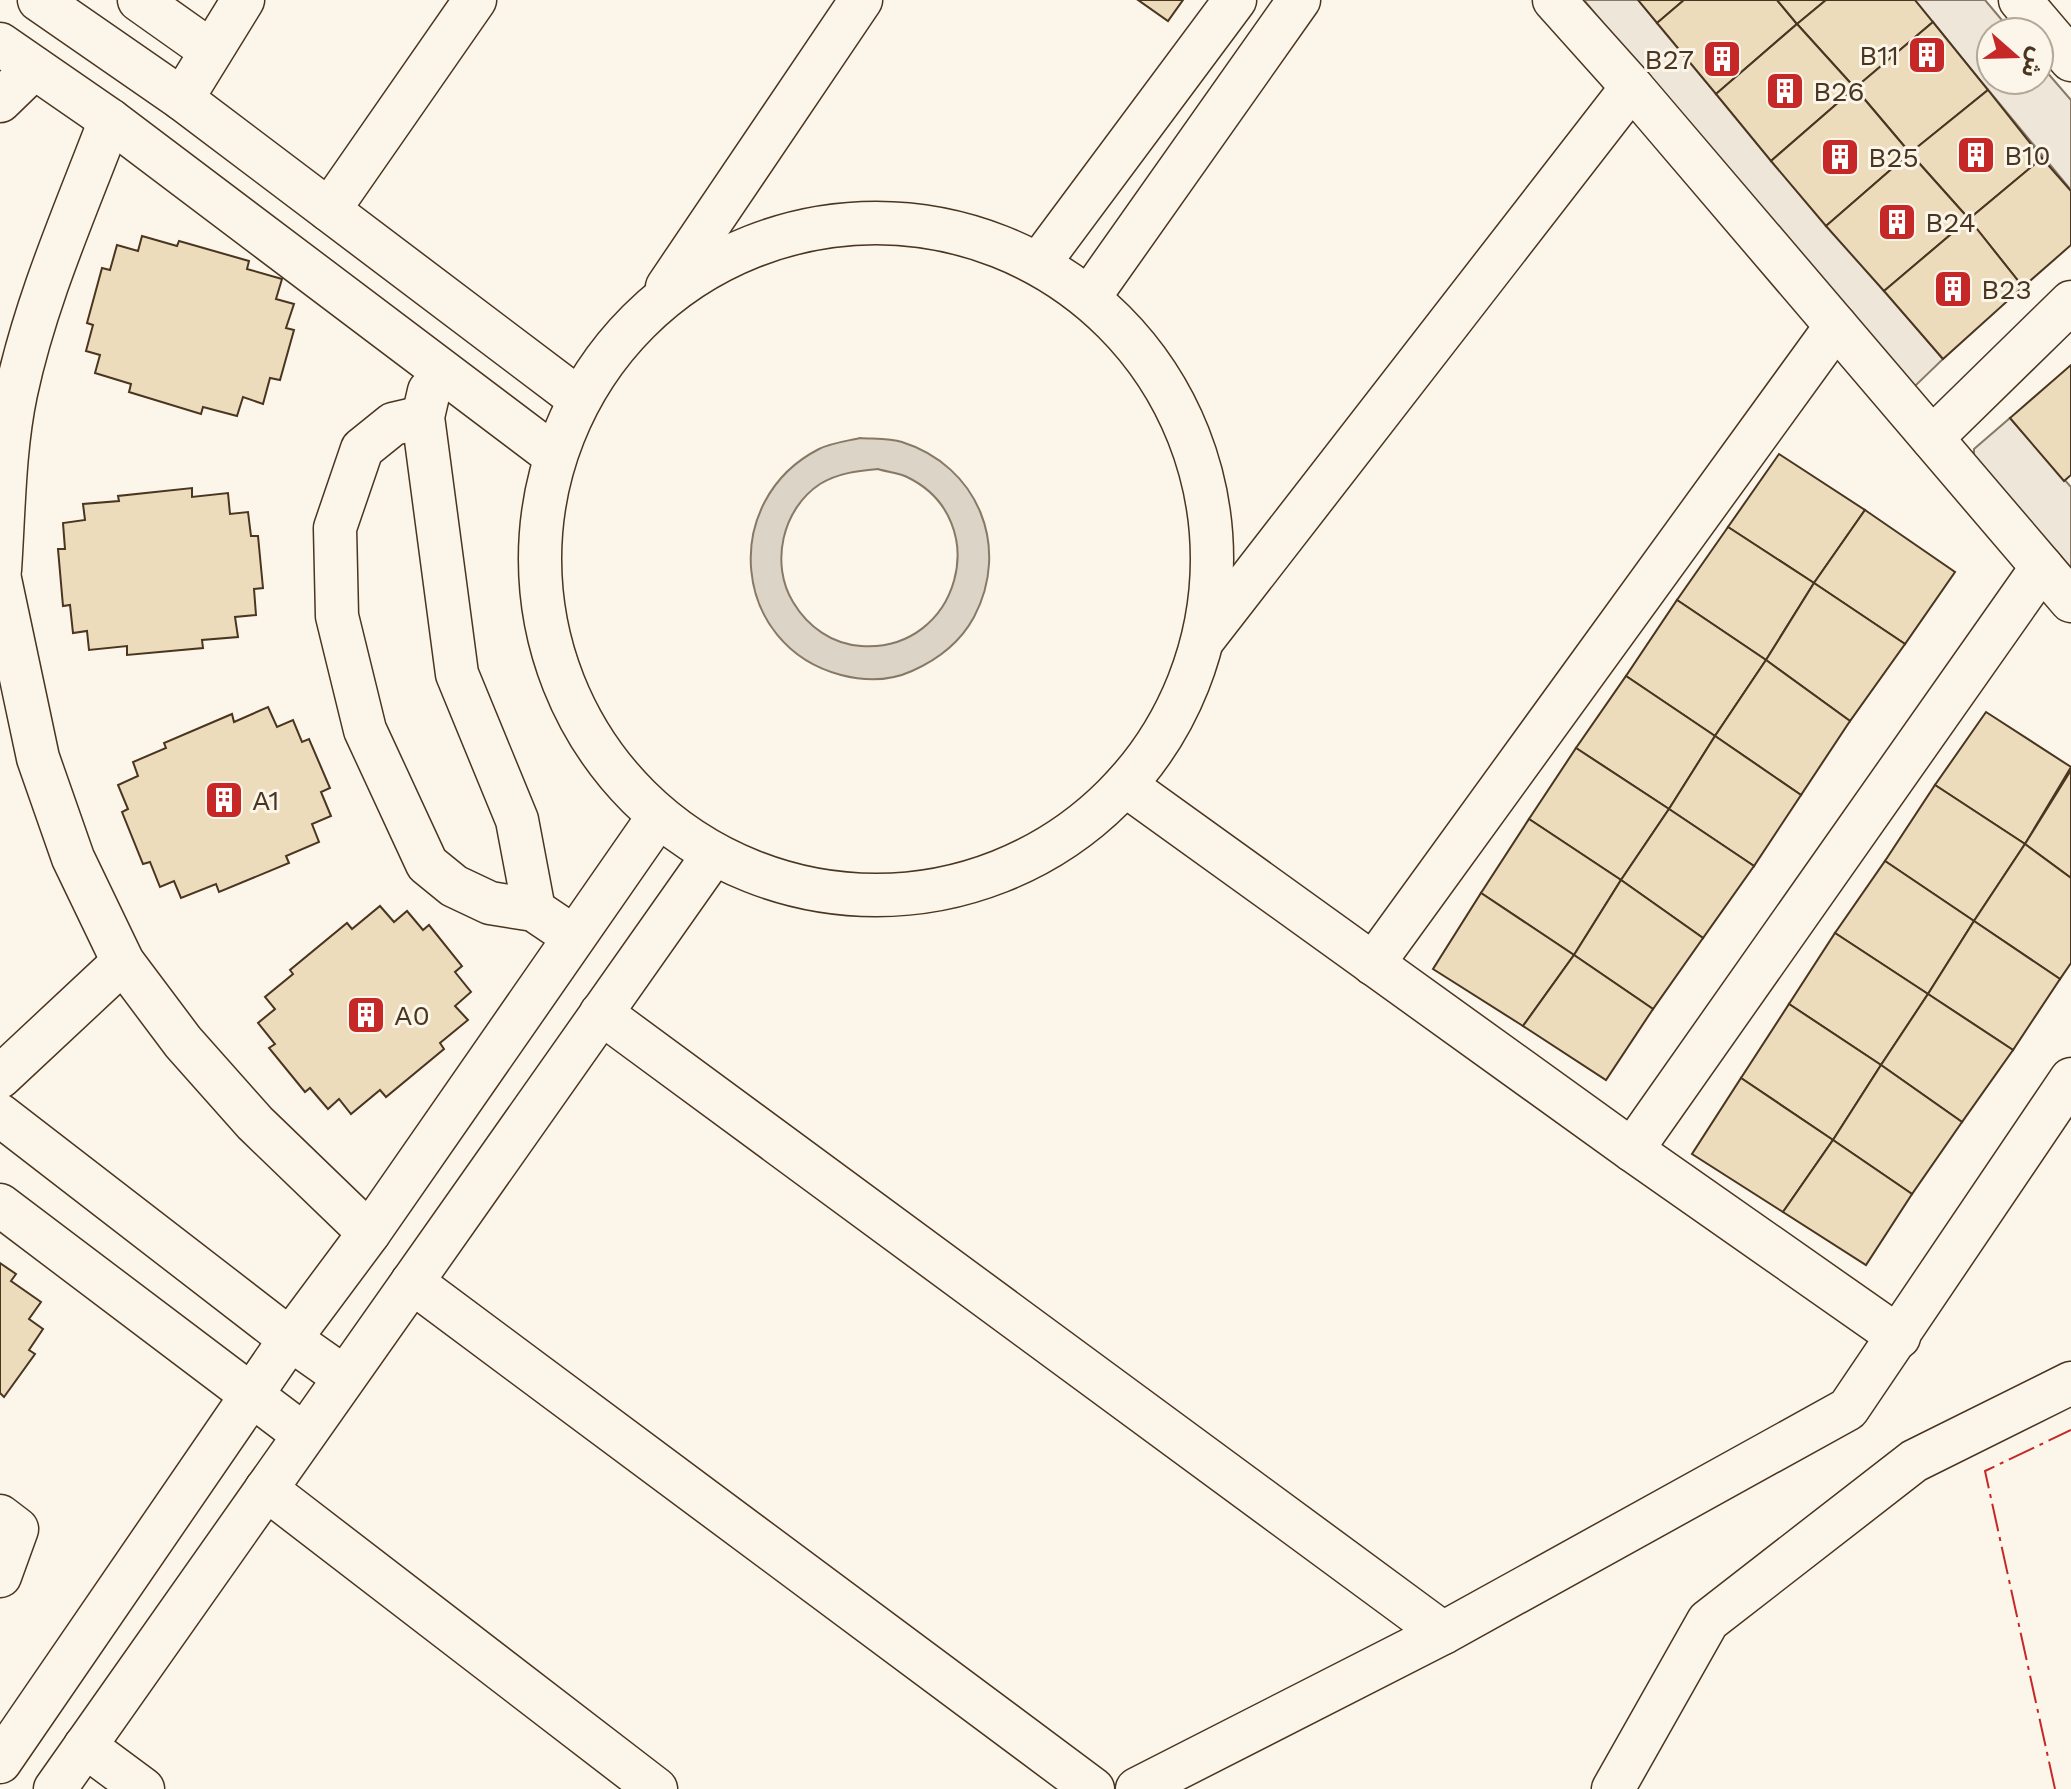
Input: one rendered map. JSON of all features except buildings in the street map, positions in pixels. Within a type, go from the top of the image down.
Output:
[{"type":"street","points":[[39,0],[182,99],[579,399]]},
{"type":"street","points":[[139,0],[211,51]]},
{"type":"street","points":[[182,99],[243,0]]},
{"type":"street","points":[[329,210],[475,0]]},
{"type":"street","points":[[652,308],[861,0]]},
{"type":"street","points":[[1040,262],[1235,0]]},
{"type":"street","points":[[1090,296],[1299,0]]},
{"type":"street","points":[[1554,0],[2071,601]]},
{"type":"street","points":[[2020,0],[2071,60]]},
{"type":"street","points":[[0,44],[110,120],[555,456]]},
{"type":"street","points":[[0,101],[34,68]]},
{"type":"street","points":[[1203,641],[1632,87]]},
{"type":"street","points":[[0,570],[6,476],[16,394],[38,312],[110,120]]},
{"type":"street","points":[[834,223],[939,226],[1040,262],[1090,296],[1154,367],[1196,452],[1213,546],[1203,641],[1182,700],[1151,754],[1110,801],[1022,862],[920,894],[813,891],[713,855],[658,817],[604,759],[565,690],[543,614],[540,534],[555,456],[579,399],[643,314],[731,253],[834,223]]},
{"type":"street","points":[[1932,438],[2071,302]]},
{"type":"street","points":[[1373,964],[1836,326]]},
{"type":"street","points":[[435,366],[423,417],[457,674],[517,820],[534,910]]},
{"type":"street","points":[[423,417],[393,424],[362,449],[335,528],[337,616],[365,730],[427,864],[454,886],[490,903],[534,910],[574,937]]},
{"type":"street","points":[[1632,1150],[2042,567]]},
{"type":"street","points":[[0,579],[38,758],[73,858],[123,962],[183,1042],[255,1123],[369,1233]]},
{"type":"street","points":[[1125,785],[1632,1150],[1899,1337]]},
{"type":"street","points":[[0,1762],[290,1339],[369,1233],[658,817]]},
{"type":"street","points":[[55,1789],[713,855]]},
{"type":"street","points":[[0,1077],[123,962]]},
{"type":"street","points":[[601,1013],[1443,1633]]},
{"type":"street","points":[[1137,1789],[1443,1633],[1848,1409],[2071,1079]]},
{"type":"street","points":[[0,1115],[290,1339],[344,1377]]},
{"type":"street","points":[[0,1205],[303,1434]]},
{"type":"street","points":[[412,1282],[1093,1789]]},
{"type":"street","points":[[1613,1789],[1708,1621],[1914,1461],[2071,1383]]},
{"type":"street","points":[[266,1489],[656,1789]]},
{"type":"street","points":[[0,1516],[17,1529],[0,1576]]},
{"type":"street","points":[[85,1746],[143,1789]]},
{"type":"shaded area","points":[[1584,0],[1639,0],[1943,359],[1913,388],[1899,384]]},
{"type":"shaded area","points":[[1914,0],[1985,0],[1998,16],[1975,16],[1975,74]]},
{"type":"shaded area","points":[[2055,82],[2071,100],[2071,190],[1993,96],[2055,96]]},
{"type":"shaded area","points":[[2010,418],[2071,487],[2071,571],[1974,461],[1974,449]]},
{"type":"shaded area","points":[[860,438],[902,442],[928,454],[951,470],[968,489],[988,537],[989,564],[985,590],[968,626],[948,649],[931,661],[912,671],[886,678],[841,675],[804,659],[777,635],[759,604],[751,570],[753,535],[765,502],[787,472],[819,449]],"holes":[[[878,469],[907,477],[935,497],[951,523],[957,551],[954,580],[942,607],[922,629],[895,643],[850,645],[822,633],[806,619],[786,587],[781,555],[789,522],[807,495],[834,477]]]},
{"type":"power","points":[[2055,1789],[1985,1471],[2071,1430]]},
{"type":"place","name":"B11","points":[[1927,55]]},
{"type":"place","name":"B27","points":[[1722,59]]},
{"type":"place","name":"B26","points":[[1785,91]]},
{"type":"place","name":"B10","points":[[1976,155]]},
{"type":"place","name":"B25","points":[[1840,157]]},
{"type":"place","name":"B24","points":[[1897,222]]},
{"type":"place","name":"B23","points":[[1953,289]]},
{"type":"place","name":"A1","points":[[224,800]]},
{"type":"place","name":"A0","points":[[366,1015]]}]
